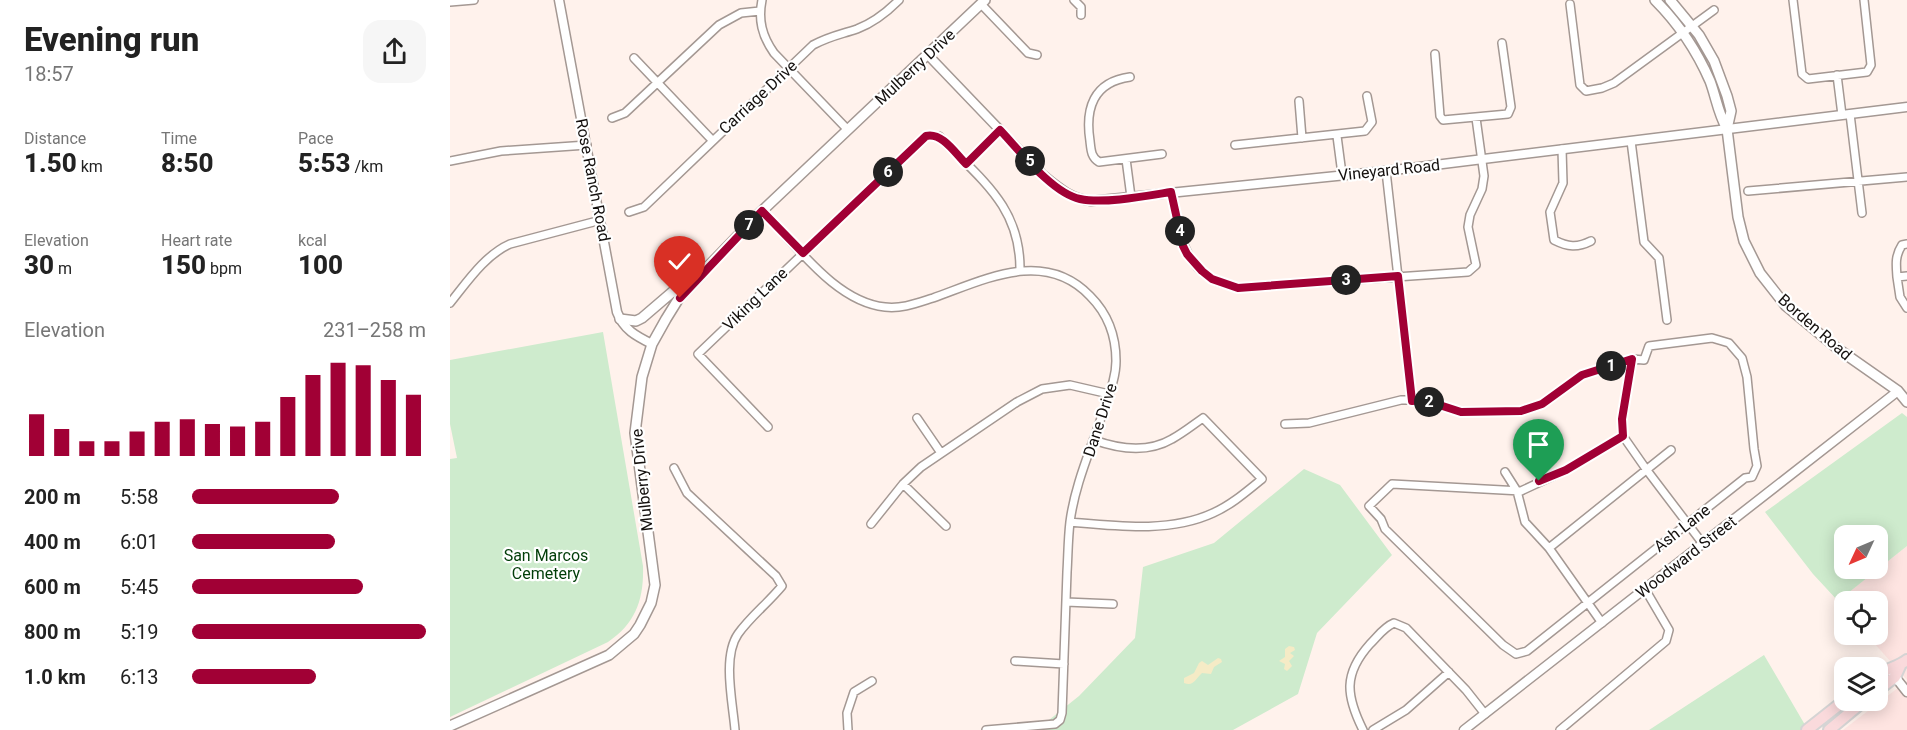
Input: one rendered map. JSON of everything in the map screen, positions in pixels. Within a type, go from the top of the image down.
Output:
[{"type":"main road","name":"Borden Road","points":[[1655,0],[1684,33],[1696,51],[1710,82],[1719,115],[1727,129]]},
{"type":"main road","name":"Borden Road","points":[[1670,0],[1693,26],[1714,61],[1727,96],[1731,111],[1727,129],[1739,223],[1760,273],[1786,306],[1838,349],[1903,392],[1907,402]]},
{"type":"main road","name":"Mulberry Drive","points":[[452,727],[609,655],[634,634],[651,603],[655,585],[635,433],[642,377],[652,344],[680,298],[697,278],[762,211],[983,2]]},
{"type":"main road","points":[[620,320],[636,321],[642,318],[677,288],[697,278]]},
{"type":"main road","name":"Woodward Street","points":[[1903,392],[1907,384]]},
{"type":"main road","points":[[1888,676],[1903,663]]},
{"type":"main road","points":[[1807,730],[1834,709]]},
{"type":"main road","points":[[1829,730],[1851,711]]},
{"type":"street","points":[[450,2],[474,0]]},
{"type":"street","name":"Rose Ranch Road","points":[[559,0],[620,320]]},
{"type":"street","points":[[762,0],[761,28],[766,42],[848,130]]},
{"type":"street","name":"Carriage Drive","points":[[629,212],[644,207],[813,45],[831,35],[858,28],[885,14],[899,0]]},
{"type":"street","points":[[1074,0],[1081,7],[1082,15]]},
{"type":"street","points":[[1792,0],[1802,74],[1808,79],[1867,72],[1870,69],[1864,0]]},
{"type":"street","points":[[983,2],[1028,53],[1037,55]]},
{"type":"street","points":[[1570,4],[1581,85],[1586,91],[1602,88],[1614,82],[1714,10]]},
{"type":"street","points":[[612,118],[625,114],[718,25],[741,13],[760,11]]},
{"type":"street","points":[[1435,54],[1440,116],[1446,121],[1508,114],[1511,107],[1502,43]]},
{"type":"street","name":"Vineyard Road","points":[[927,54],[1043,174],[1068,195],[1091,201],[1386,171],[1907,107]]},
{"type":"street","points":[[634,58],[712,140]]},
{"type":"street","points":[[1837,75],[1846,114],[1862,213]]},
{"type":"street","points":[[1130,77],[1118,79],[1104,86],[1091,103],[1087,123],[1092,155],[1098,162],[1162,154]]},
{"type":"street","points":[[1234,145],[1337,136],[1365,131],[1370,128],[1372,122],[1367,96]]},
{"type":"street","points":[[1299,101],[1302,138]]},
{"type":"street","points":[[1171,192],[1183,246],[1187,254],[1212,279],[1238,288],[1468,272],[1476,265],[1468,227],[1470,215],[1482,189],[1484,176],[1476,118]]},
{"type":"street","points":[[966,164],[1000,130]]},
{"type":"street","name":"Viking Lane","points":[[768,427],[698,354],[926,136],[939,136],[997,196],[1009,214],[1018,240],[1020,271]]},
{"type":"street","points":[[1337,136],[1342,174]]},
{"type":"street","points":[[1631,141],[1644,242],[1659,258],[1666,320]]},
{"type":"street","points":[[450,161],[501,151],[587,145]]},
{"type":"street","points":[[1562,149],[1563,183],[1550,212],[1551,232],[1554,240],[1565,246],[1578,247],[1591,241]]},
{"type":"street","points":[[1126,159],[1131,197]]},
{"type":"street","points":[[1386,171],[1412,401]]},
{"type":"street","points":[[1748,191],[1907,177]]},
{"type":"street","name":"Dane Drive","points":[[762,211],[832,283],[851,296],[885,307],[909,306],[1010,272],[1032,270],[1066,278],[1086,292],[1106,318],[1114,337],[1116,362],[1109,394],[1079,481],[1070,522],[1062,713],[1060,720],[1055,724],[1001,729]]},
{"type":"street","points":[[450,303],[471,276],[501,248],[601,220]]},
{"type":"street","points":[[1907,244],[1902,245],[1897,253],[1900,297],[1907,308]]},
{"type":"street","points":[[1897,277],[1907,276]]},
{"type":"street","points":[[620,320],[631,333],[652,344]]},
{"type":"street","name":"Ash Lane","points":[[1517,491],[1392,484],[1369,506],[1381,519],[1385,529],[1503,645],[1516,654],[1527,651],[1688,522],[1745,478],[1752,477],[1757,466],[1747,377],[1742,358],[1729,343],[1712,338],[1649,346],[1644,360],[1632,359]]},
{"type":"street","points":[[1285,424],[1308,423],[1401,400],[1424,400],[1461,412],[1521,411],[1542,404],[1582,375],[1632,359],[1622,419],[1623,436],[1704,544]]},
{"type":"street","points":[[871,524],[903,484],[921,467],[1017,402],[1042,389],[1070,385],[1109,394]]},
{"type":"street","name":"Woodward Street","points":[[1464,730],[1903,392]]},
{"type":"street","points":[[1070,522],[1122,527],[1192,521],[1213,513],[1238,498],[1262,479],[1203,417],[1171,440],[1145,447],[1128,449],[1094,440]]},
{"type":"street","points":[[917,418],[941,453]]},
{"type":"street","points":[[1517,491],[1566,470],[1623,436]]},
{"type":"street","points":[[1549,548],[1671,450]]},
{"type":"street","points":[[674,468],[687,493],[776,576],[782,586],[738,634],[732,647],[730,661],[735,730]]},
{"type":"street","points":[[1505,472],[1517,491],[1525,522],[1549,548],[1602,623]]},
{"type":"street","points":[[903,484],[946,525]]},
{"type":"street","points":[[1560,730],[1666,641],[1669,630],[1645,589]]},
{"type":"street","points":[[1066,602],[1113,604]]},
{"type":"street","points":[[1362,730],[1355,714],[1349,689],[1350,675],[1360,656],[1386,626],[1394,623],[1406,628],[1466,690],[1485,714]]},
{"type":"street","points":[[1015,661],[1064,664]]},
{"type":"street","points":[[1373,730],[1406,710],[1449,672]]},
{"type":"street","points":[[1891,672],[1907,692]]},
{"type":"street","points":[[848,730],[847,713],[854,692],[872,681]]},
{"type":"street","points":[[986,730],[1001,729]]},
{"type":"shaded area","points":[[1907,546],[1907,680],[1876,645],[1888,645],[1888,591],[1851,591],[1866,579],[1888,579],[1888,561]]},
{"type":"shaded area","points":[[1907,681],[1907,730],[1843,730],[1868,711],[1888,711],[1888,696]]},
{"type":"green space","name":"San Marcos Cemetery","points":[[603,332],[643,566],[640,600],[632,618],[618,635],[608,642],[450,717],[450,459],[457,458],[450,424],[450,360]]},
{"type":"green space","points":[[1902,413],[1907,417],[1907,546],[1888,561],[1888,525],[1834,525],[1834,579],[1866,579],[1851,591],[1834,591],[1834,597],[1813,574],[1765,512]]},
{"type":"green space","points":[[1304,469],[1340,485],[1392,555],[1317,633],[1298,694],[1233,730],[1001,730],[1044,724],[1079,696],[1135,638],[1143,567],[1214,543]]},
{"type":"green space","points":[[1764,655],[1808,730],[1649,730]]},
{"type":"sand","points":[[1289,646],[1294,647],[1295,650],[1290,653],[1294,656],[1289,661],[1292,666],[1287,671],[1284,669],[1285,664],[1279,661],[1285,657],[1285,649]]},
{"type":"sand","points":[[1218,658],[1222,662],[1214,667],[1211,674],[1202,673],[1193,683],[1184,683],[1184,678],[1194,673],[1199,663],[1202,661],[1208,665]]},
{"type":"route","points":[[680,298],[762,211],[803,253],[926,136],[939,136],[966,164],[1000,130],[1043,174],[1062,191],[1077,199],[1091,201],[1171,192],[1183,246],[1187,254],[1212,279],[1238,288],[1398,276],[1412,401],[1424,400],[1461,412],[1521,411],[1542,404],[1582,375],[1632,359],[1622,419],[1623,436],[1566,470],[1539,481]]}]
